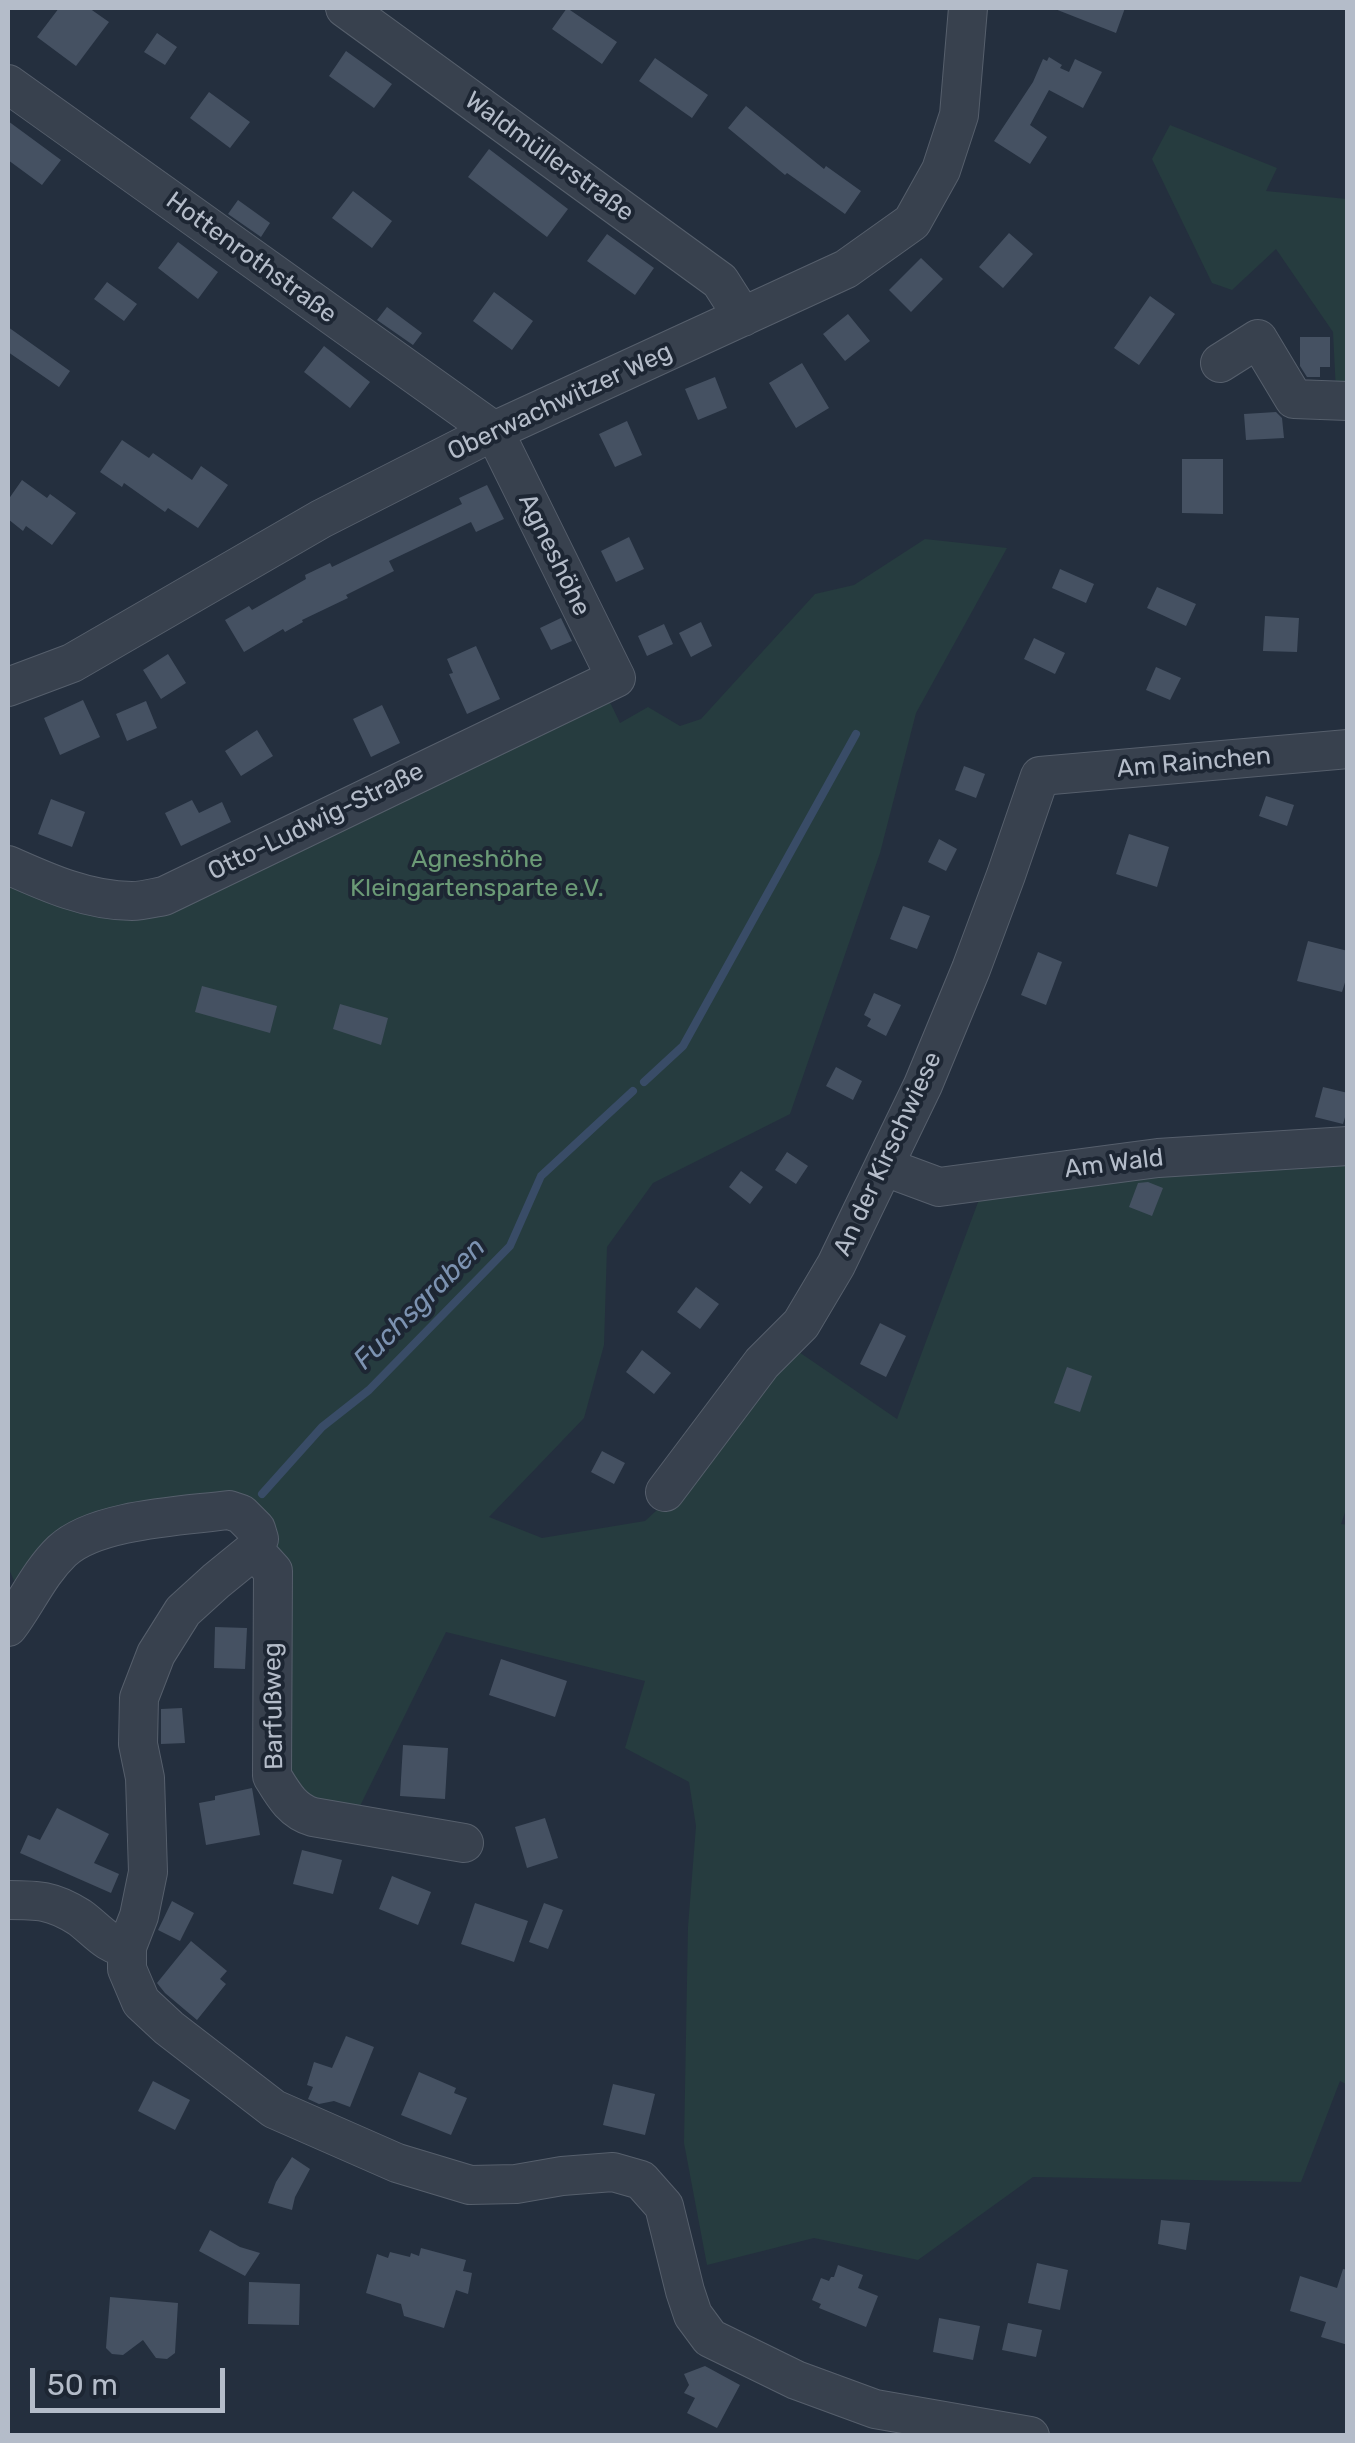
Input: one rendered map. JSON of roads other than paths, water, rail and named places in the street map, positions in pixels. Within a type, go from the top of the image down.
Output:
[{"type":"street","name":"Waldmüllerstraße","points":[[344,8],[720,281],[743,316]]},
{"type":"street","name":"Oberwachwitzer Weg","points":[[8,687],[72,663],[321,520],[494,431],[846,269],[912,222],[941,170],[959,115],[968,8]]},
{"type":"street","name":"Hottenrothstraße","points":[[8,84],[494,431]]},
{"type":"street","points":[[1220,363],[1258,339],[1294,399],[1348,401]]},
{"type":"street","name":"Agneshöhe","points":[[494,431],[616,678]]},
{"type":"street","name":"Otto-Ludwig-Straße","points":[[8,864],[62,888],[91,895],[132,901],[164,896],[616,678]]},
{"type":"street","name":"Am Rainchen","points":[[1040,776],[1348,750]]},
{"type":"street","name":"An der Kirschwiese","points":[[664,1492],[762,1363],[802,1324],[836,1265],[923,1085],[970,970],[1040,776]]},
{"type":"street","name":"Am Wald","points":[[885,1166],[939,1187],[1158,1158],[1348,1146]]},
{"type":"street","name":"Barfußweg","points":[[8,1628],[38,1577],[64,1548],[90,1533],[119,1525],[229,1510],[240,1514],[256,1528],[259,1539],[254,1550],[273,1571],[272,1776],[286,1800],[301,1813],[313,1817],[464,1843]]},
{"type":"street","points":[[254,1550],[183,1611],[156,1654],[139,1698],[138,1744],[145,1778],[148,1872],[140,1916],[127,1947],[127,1969],[142,2002],[169,2028],[274,2109],[396,2163],[470,2185],[516,2184],[613,2172],[641,2180],[664,2206],[684,2291],[693,2314],[710,2338],[796,2380],[875,2409],[905,2426],[1030,2436]]},
{"type":"street","points":[[8,1900],[44,1900],[79,1918],[115,1947],[127,1947]]},
{"type":"waterway","name":"Fuchsgraben","points":[[644,1082],[683,1046],[856,734]]},
{"type":"waterway","name":"Fuchsgraben","points":[[262,1494],[322,1427],[369,1390],[510,1246],[541,1176],[633,1091]]},
{"type":"park label","name":"Agneshöhe Kleingartensparte e.V.","points":[[477,874]]}]
